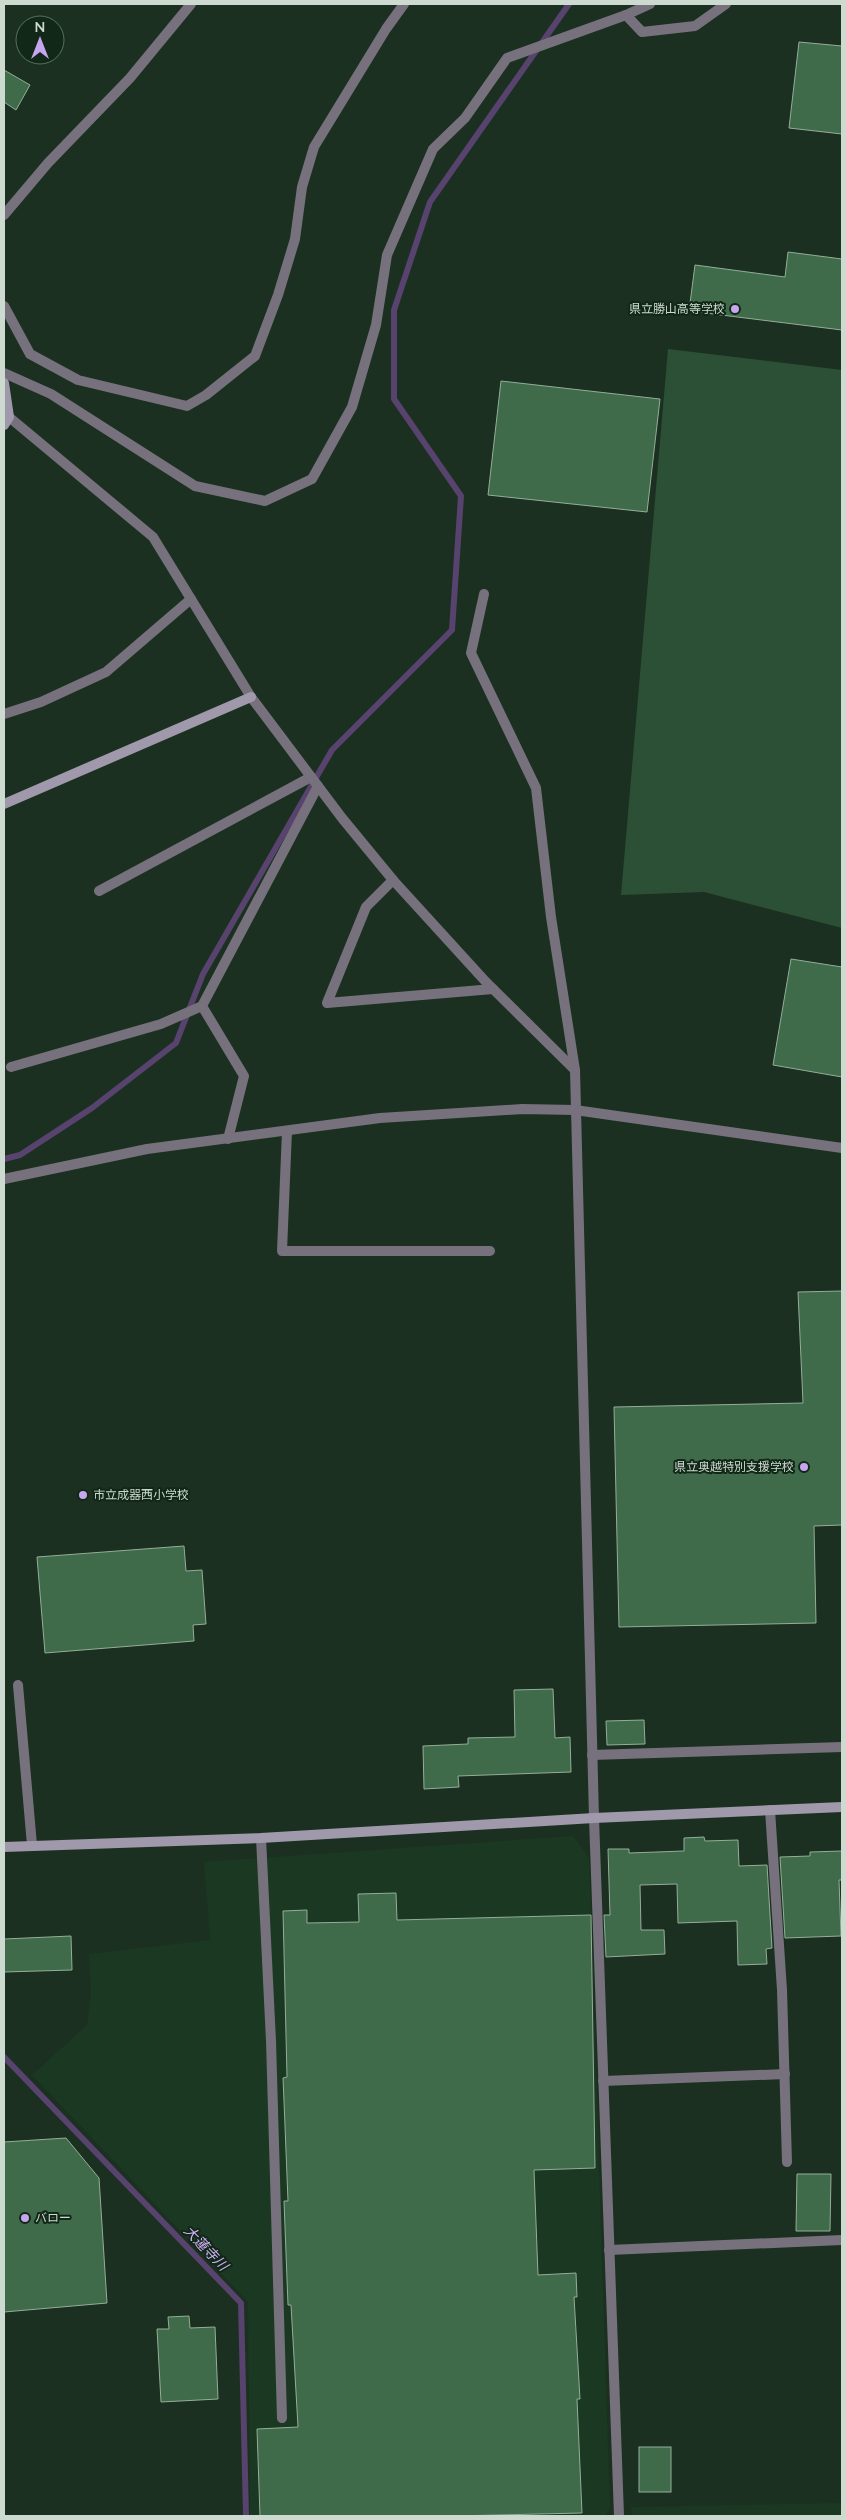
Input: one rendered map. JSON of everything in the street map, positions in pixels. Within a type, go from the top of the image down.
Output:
[{"type":"street","points":[[4,215],[48,163],[130,78],[191,4]]},
{"type":"street","points":[[4,306],[30,354],[78,380],[187,406],[206,395],[255,356],[278,295],[295,239],[302,187],[314,147],[386,29],[404,4]]},
{"type":"street","points":[[4,373],[51,394],[195,486],[265,501],[312,480],[352,407],[376,325],[387,255],[434,149],[465,118],[507,58],[626,16],[650,4]]},
{"type":"street","points":[[626,16],[642,32],[695,26],[726,4]]},
{"type":"street","points":[[4,383],[6,421],[153,537],[252,696],[318,786],[393,880],[493,989],[575,1070]]},
{"type":"street","points":[[484,594],[471,653],[536,788],[551,917],[575,1070],[592,1754],[619,2516]]},
{"type":"street","points":[[4,714],[41,702],[106,672],[191,599]]},
{"type":"street","points":[[4,804],[252,696]]},
{"type":"street","points":[[99,891],[311,777]]},
{"type":"street","points":[[11,1067],[161,1024],[202,1006],[318,786]]},
{"type":"street","points":[[393,880],[366,907],[327,1004],[493,989]]},
{"type":"street","points":[[202,1006],[244,1076],[228,1139]]},
{"type":"street","points":[[4,1179],[147,1149],[380,1118],[522,1109],[575,1110],[842,1148]]},
{"type":"street","points":[[287,1131],[282,1251],[490,1251]]},
{"type":"street","points":[[18,1685],[32,1845]]},
{"type":"street","points":[[592,1754],[842,1748]]},
{"type":"street","points":[[4,1847],[261,1838],[594,1818],[842,1807]]},
{"type":"street","points":[[770,1810],[782,1990],[787,2162]]},
{"type":"street","points":[[261,1838],[271,2041],[282,2418]]},
{"type":"street","points":[[603,2081],[784,2074]]},
{"type":"street","points":[[609,2250],[842,2240]]},
{"type":"shaded area","points":[[668,349],[842,370],[842,928],[704,892],[621,895]]},
{"type":"shaded area","points":[[573,1836],[589,1858],[610,2509],[605,2516],[250,2516],[248,2302],[32,2075],[87,2025],[91,1994],[89,1954],[210,1940],[204,1862]]},
{"type":"shaded area","points":[[842,2503],[842,2516],[632,2516],[631,2507]]},
{"type":"building","points":[[799,42],[842,46],[842,134],[789,128]]},
{"type":"building","points":[[4,70],[30,85],[16,110],[4,102]]},
{"type":"building","points":[[788,252],[842,259],[842,330],[689,311],[695,265],[785,277]]},
{"type":"building","points":[[501,381],[660,399],[647,512],[488,495]]},
{"type":"building","points":[[791,959],[842,967],[842,1077],[773,1065]]},
{"type":"building","points":[[842,1291],[842,1525],[814,1526],[816,1623],[619,1627],[614,1407],[803,1403],[798,1292]]},
{"type":"building","points":[[184,1546],[186,1571],[202,1570],[206,1624],[193,1625],[194,1641],[45,1653],[37,1557]]},
{"type":"building","points":[[553,1689],[555,1738],[570,1737],[571,1772],[458,1776],[459,1787],[424,1789],[423,1746],[468,1744],[468,1738],[515,1737],[514,1690]]},
{"type":"building","points":[[644,1720],[645,1744],[607,1745],[606,1721]]},
{"type":"building","points":[[704,1837],[705,1841],[738,1840],[739,1866],[767,1865],[772,1948],[766,1949],[767,1964],[738,1965],[737,1921],[678,1923],[677,1884],[640,1885],[641,1930],[664,1930],[665,1954],[606,1957],[604,1915],[610,1915],[608,1849],[629,1849],[629,1853],[684,1851],[684,1838]]},
{"type":"building","points":[[842,1851],[842,1880],[839,1880],[841,1936],[785,1938],[780,1857],[810,1856],[810,1852]]},
{"type":"building","points":[[396,1893],[397,1920],[591,1915],[595,2168],[534,2170],[538,2275],[576,2273],[577,2297],[574,2297],[580,2399],[577,2399],[582,2513],[454,2516],[260,2516],[257,2429],[298,2427],[291,2305],[288,2305],[284,2201],[288,2201],[283,2078],[287,2077],[283,1911],[307,1910],[307,1923],[359,1922],[358,1894]]},
{"type":"building","points":[[71,1936],[72,1970],[4,1972],[4,1939]]},
{"type":"building","points":[[66,2138],[99,2178],[107,2303],[4,2312],[4,2142]]},
{"type":"building","points":[[797,2174],[831,2174],[830,2231],[796,2231]]},
{"type":"building","points":[[189,2316],[190,2328],[215,2327],[218,2399],[161,2402],[157,2329],[169,2329],[168,2317]]},
{"type":"building","points":[[639,2447],[671,2447],[671,2492],[639,2492]]},
{"type":"waterway","points":[[4,1159],[20,1155],[92,1108],[176,1043],[203,974],[332,750],[452,630],[461,496],[394,399],[394,310],[430,202],[569,4]]},
{"type":"waterway","name":"大蓮寺川","points":[[4,2057],[241,2303],[246,2516]]},
{"type":"place","name":"県立勝山高等学校","points":[[735,309]]},
{"type":"place","name":"県立奥越特別支援学校","points":[[804,1467]]},
{"type":"place","name":"市立成器西小学校","points":[[83,1495]]},
{"type":"place","name":"バロー","points":[[25,2218]]}]
